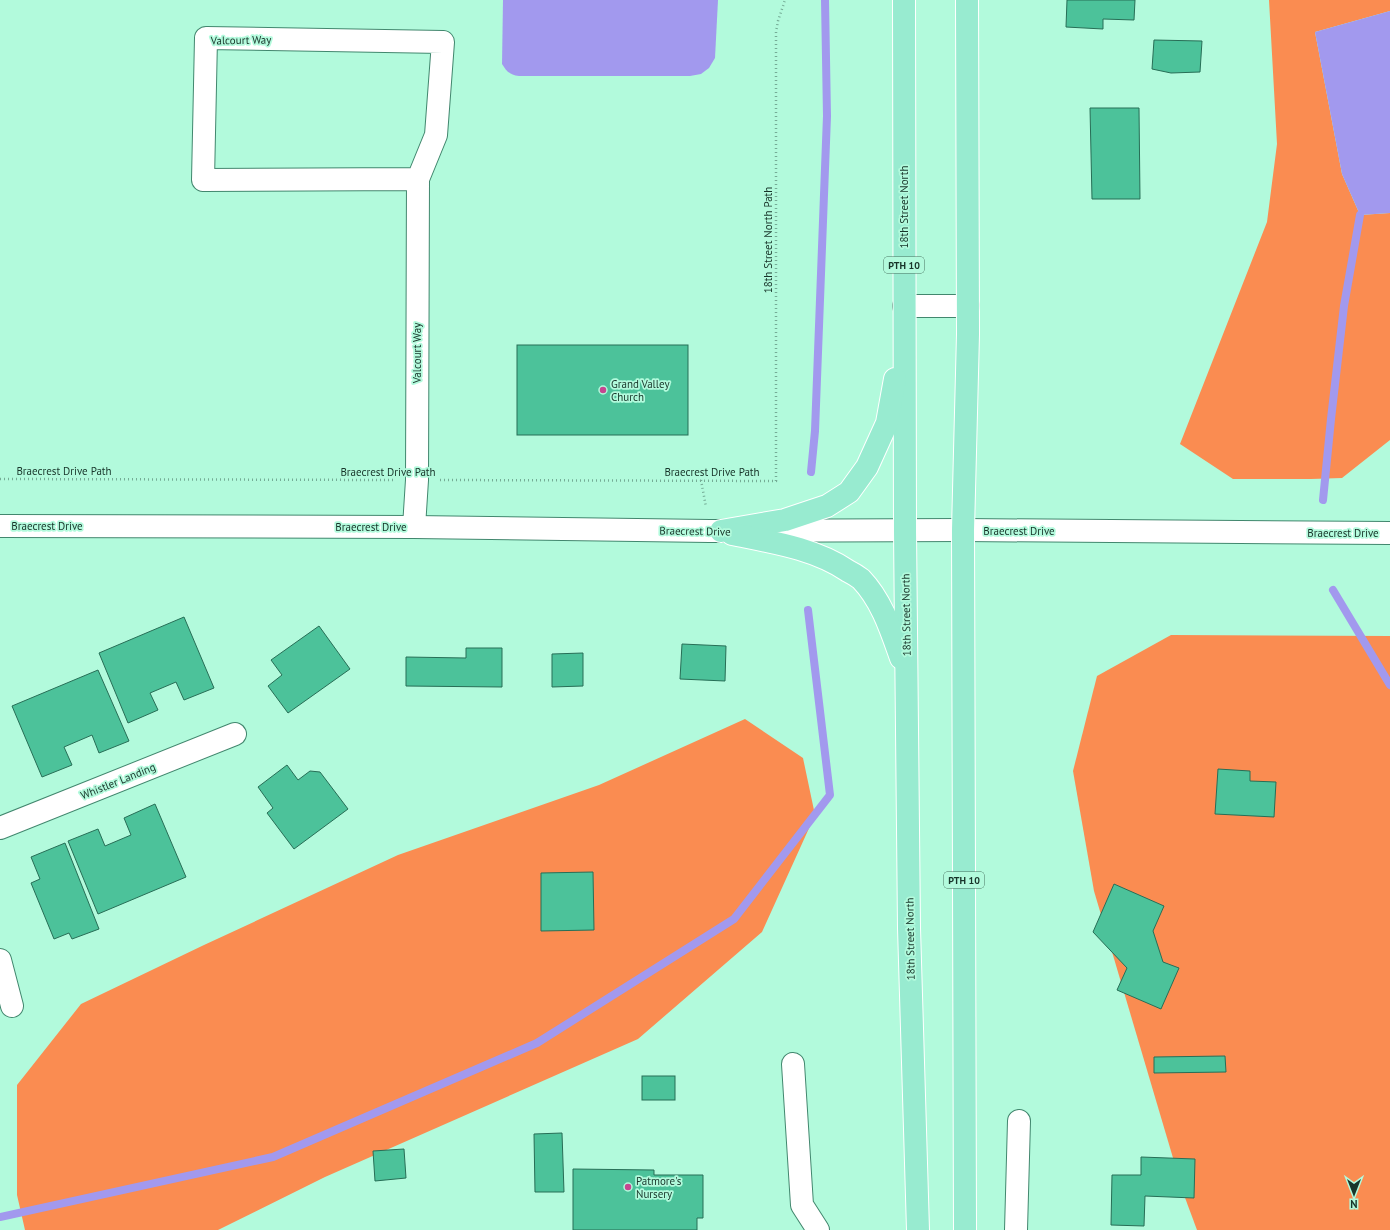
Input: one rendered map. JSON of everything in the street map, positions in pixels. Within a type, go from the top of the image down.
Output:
[{"type":"main road","name":"18th Street North","points":[[904,0],[905,531],[909,928],[918,1230]]},
{"type":"main road","name":"PTH 10","points":[[965,1230],[963,530],[968,306],[967,0]]},
{"type":"main road","points":[[721,531],[785,520],[827,506],[849,492],[867,467],[887,423],[904,317]]},
{"type":"main road","points":[[721,531],[796,548],[834,561],[860,579],[879,604],[891,630],[907,675]]},
{"type":"street","name":"Valcourt Way","points":[[414,527],[417,480],[418,178],[436,135],[442,42],[206,38],[204,180],[418,178]]},
{"type":"street","points":[[904,317],[968,306]]},
{"type":"street","name":"Braecrest Drive","points":[[0,526],[414,527],[721,531],[963,530],[1390,533]]},
{"type":"street","name":"Whistler Landing","points":[[0,828],[236,734]]},
{"type":"street","points":[[0,960],[12,1006]]},
{"type":"street","points":[[793,1064],[802,1205],[818,1230]]},
{"type":"street","points":[[1016,1230],[1019,1121]]},
{"type":"path","name":"18th Street North Path","points":[[776,481],[776,32],[785,0]]},
{"type":"path","name":"Braecrest Drive Path","points":[[0,479],[776,481]]},
{"type":"shaded area","points":[[503,0],[718,0],[715,58],[709,68],[701,74],[690,76],[513,75],[507,71],[502,64]]},
{"type":"shaded area","points":[[1269,0],[1390,0],[1390,11],[1315,32],[1342,174],[1360,215],[1390,213],[1390,440],[1342,478],[1233,479],[1180,444],[1267,222],[1277,144]]},
{"type":"shaded area","points":[[1390,11],[1390,213],[1360,215],[1342,174],[1315,32]]},
{"type":"shaded area","points":[[1171,635],[1390,636],[1390,1230],[1197,1230],[1184,1195],[1094,891],[1073,771],[1097,676]]},
{"type":"shaded area","points":[[745,719],[803,758],[815,815],[762,932],[638,1039],[325,1177],[218,1230],[25,1230],[17,1195],[17,1085],[81,1004],[398,855],[599,785]]},
{"type":"building","points":[[1067,0],[1135,0],[1134,20],[1103,19],[1103,29],[1066,27]]},
{"type":"building","points":[[1154,40],[1202,41],[1200,72],[1171,73],[1152,69]]},
{"type":"building","points":[[1090,108],[1139,108],[1140,199],[1092,199]]},
{"type":"building","name":"Grand Valley Church","points":[[517,345],[688,345],[688,435],[517,435]]},
{"type":"building","points":[[184,617],[214,688],[184,700],[176,682],[150,693],[158,710],[128,723],[99,653]]},
{"type":"building","points":[[319,626],[350,669],[288,713],[268,686],[282,675],[271,660]]},
{"type":"building","points":[[682,644],[726,646],[725,681],[680,679]]},
{"type":"building","points":[[466,648],[502,648],[502,687],[406,686],[406,657],[466,658]]},
{"type":"building","points":[[583,653],[583,686],[552,687],[552,654]]},
{"type":"building","points":[[98,670],[129,741],[99,753],[92,735],[64,747],[72,765],[42,777],[12,706]]},
{"type":"building","points":[[287,765],[298,780],[310,771],[320,772],[348,809],[294,849],[267,813],[273,808],[258,787]]},
{"type":"building","points":[[1218,769],[1250,771],[1250,781],[1276,782],[1274,817],[1215,814]]},
{"type":"building","points":[[155,804],[186,877],[98,914],[68,841],[98,829],[105,846],[131,835],[124,818]]},
{"type":"building","points":[[65,843],[99,929],[72,939],[69,933],[54,939],[31,883],[40,879],[31,857]]},
{"type":"building","points":[[593,872],[594,930],[541,931],[541,873]]},
{"type":"building","points":[[1114,884],[1164,906],[1153,931],[1163,962],[1179,968],[1161,1009],[1117,990],[1127,968],[1093,932]]},
{"type":"building","points":[[1225,1056],[1226,1072],[1154,1073],[1154,1057]]},
{"type":"building","points":[[642,1076],[675,1076],[675,1100],[642,1100]]},
{"type":"building","points":[[562,1133],[564,1192],[535,1192],[534,1134]]},
{"type":"building","points":[[404,1149],[406,1178],[375,1181],[373,1151]]},
{"type":"building","points":[[1141,1157],[1195,1159],[1194,1198],[1145,1196],[1144,1226],[1111,1225],[1112,1175],[1141,1175]]},
{"type":"building","points":[[573,1169],[654,1170],[654,1175],[703,1175],[703,1218],[697,1218],[697,1230],[573,1230]]},
{"type":"waterway","points":[[811,472],[815,431],[827,116],[825,0]]},
{"type":"waterway","points":[[1323,500],[1344,306],[1360,215]]},
{"type":"waterway","points":[[1333,590],[1390,685]]},
{"type":"waterway","points":[[0,1217],[273,1157],[537,1043],[734,919],[830,795],[808,610]]},
{"type":"place","name":"Grand Valley Church","points":[[603,390]]},
{"type":"place","name":"Patmore's Nursery","points":[[628,1187]]}]
